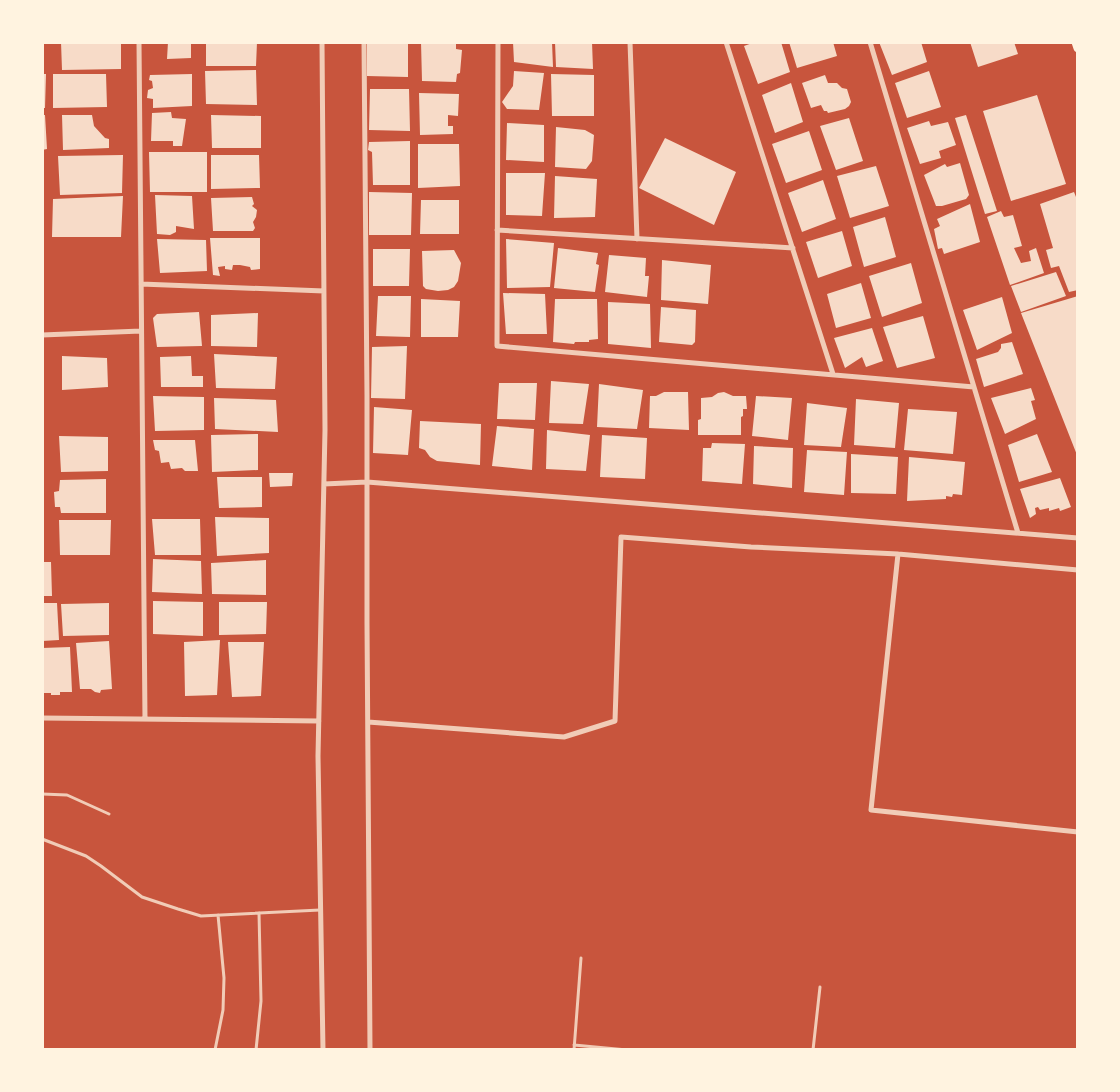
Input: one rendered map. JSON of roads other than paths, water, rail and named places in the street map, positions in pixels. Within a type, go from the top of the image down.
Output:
[{"type":"main road","points":[[1076,42],[1078,48]]},
{"type":"street","points":[[139,42],[144,719]]},
{"type":"street","points":[[322,42],[325,430],[318,756],[323,1050]]},
{"type":"street","points":[[364,42],[370,1050]]},
{"type":"street","points":[[498,42],[497,346],[974,386]]},
{"type":"street","points":[[630,42],[637,239]]},
{"type":"street","points":[[726,42],[833,374]]},
{"type":"street","points":[[870,42],[1018,533]]},
{"type":"street","points":[[497,230],[792,248]]},
{"type":"street","points":[[141,284],[324,291]]},
{"type":"street","points":[[42,335],[141,331]]},
{"type":"street","points":[[324,484],[367,482],[1078,538]]},
{"type":"street","points":[[368,722],[564,737],[615,720],[621,538],[898,554],[1078,570]]},
{"type":"street","points":[[898,554],[871,810],[1078,832]]},
{"type":"street","points":[[42,718],[319,721]]},
{"type":"lane","points":[[42,794],[67,795],[109,814]]},
{"type":"lane","points":[[42,839],[86,856],[142,897],[201,916],[321,910]]},
{"type":"lane","points":[[256,1050],[261,1001],[259,913]]},
{"type":"lane","points":[[215,1050],[223,1010],[224,978],[218,915]]},
{"type":"lane","points":[[574,1050],[581,958]]},
{"type":"lane","points":[[813,1050],[820,987]]},
{"type":"lane","points":[[574,1045],[627,1050]]}]
